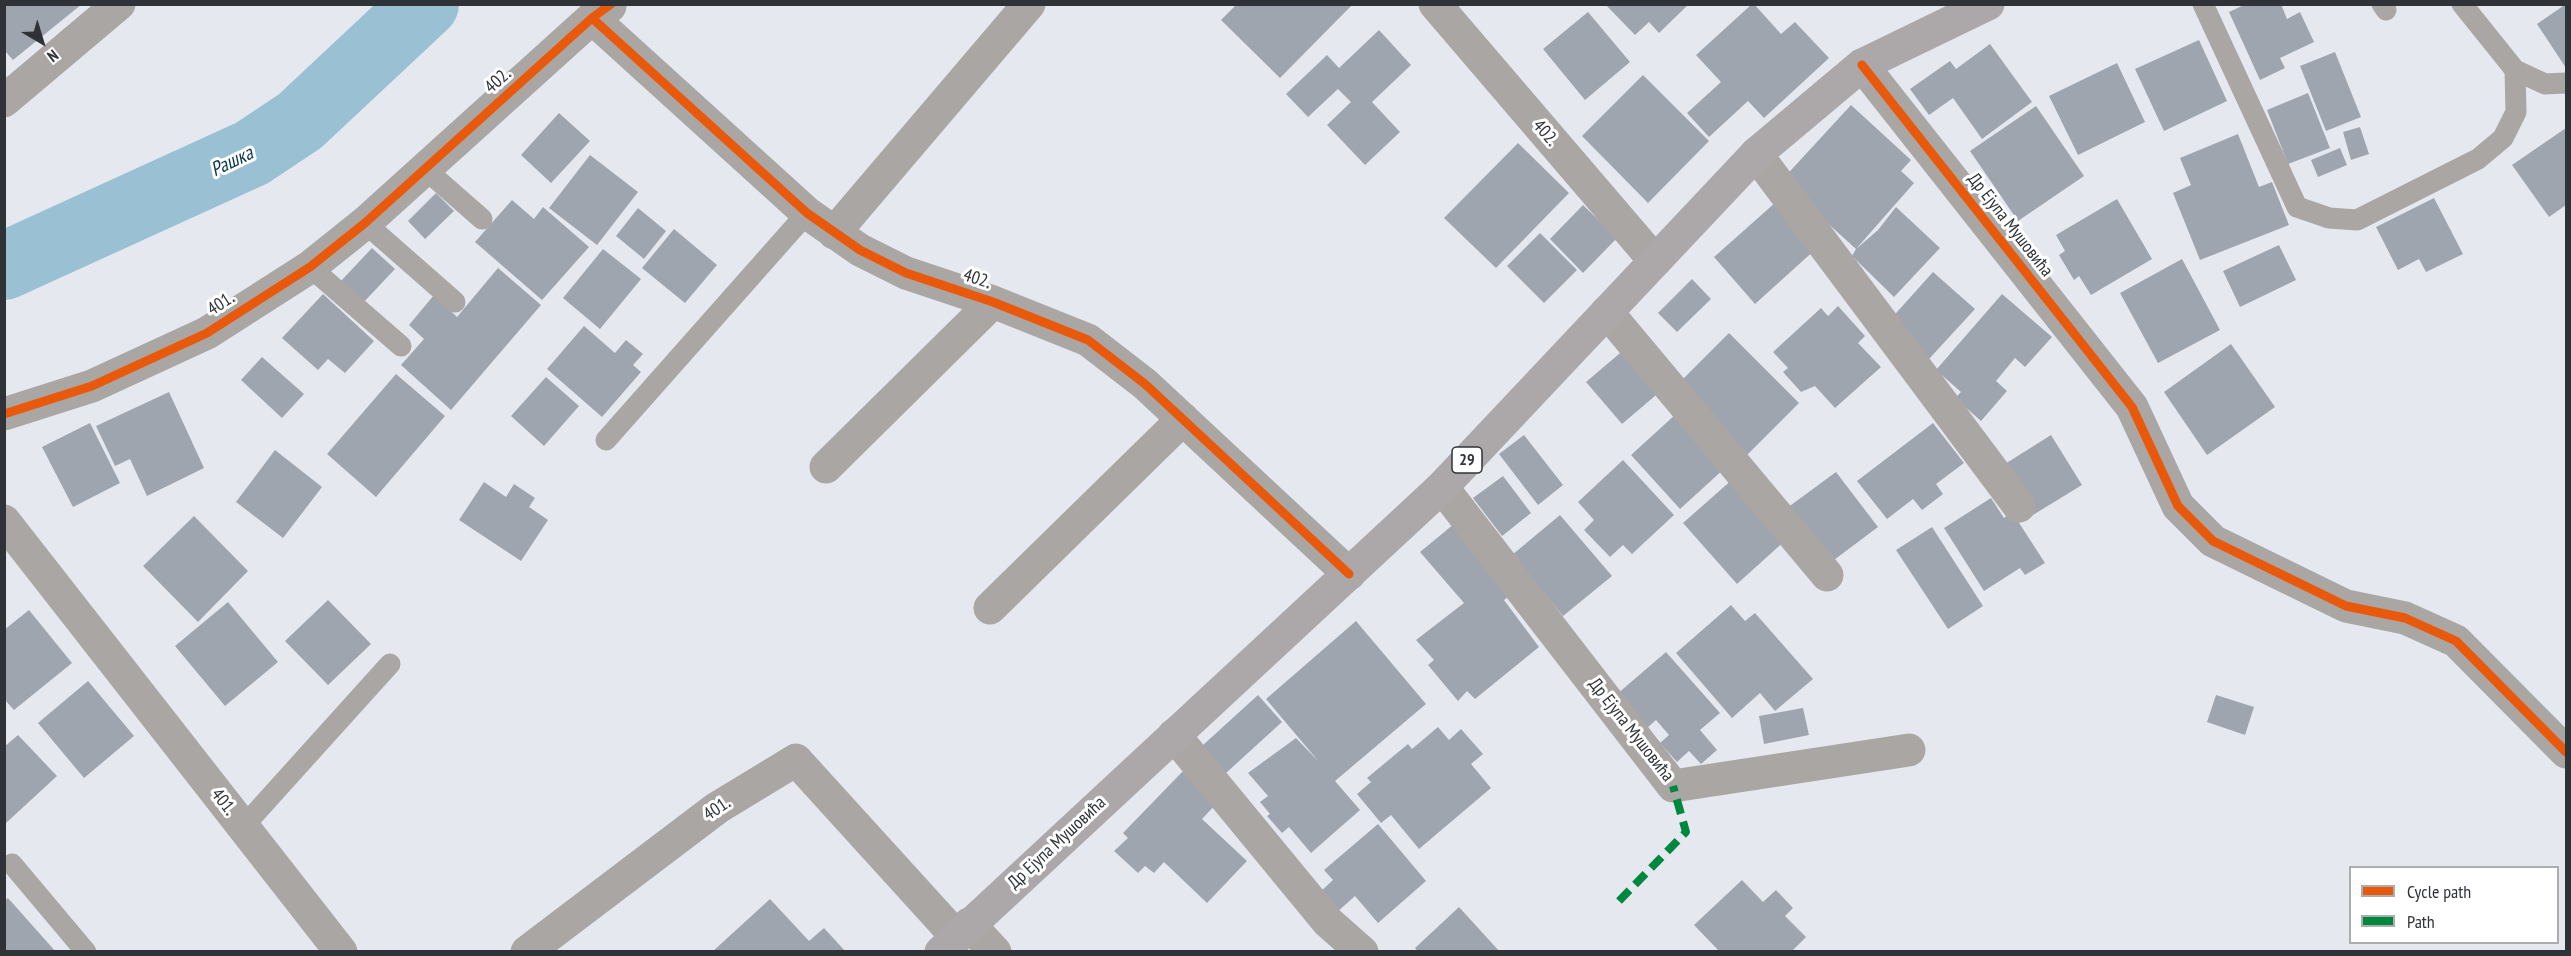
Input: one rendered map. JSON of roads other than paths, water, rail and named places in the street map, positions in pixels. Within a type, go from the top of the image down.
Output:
[{"type":"main road","name":"Др Ејупа Мушовића","points":[[955,937],[1442,486],[1756,154],[1863,65],[1980,6]]},
{"type":"street","points":[[4,101],[120,4]]},
{"type":"street","points":[[834,233],[1029,4]]},
{"type":"street","name":"402.","points":[[1435,4],[1655,261]]},
{"type":"street","name":"402.","points":[[425,169],[602,11],[807,213],[860,250],[906,273],[993,302],[1088,340],[1145,384],[1349,574]]},
{"type":"street","name":"Др Ејупа Мушовића","points":[[1863,65],[2132,407],[2178,506],[2213,542],[2346,606],[2405,618],[2456,641],[2566,752]]},
{"type":"street","points":[[1756,154],[2019,506]]},
{"type":"street","name":"401.","points":[[4,414],[92,386],[207,333],[310,267],[365,223],[425,169]]},
{"type":"street","points":[[826,467],[993,302]]},
{"type":"street","points":[[1606,312],[1827,575]]},
{"type":"street","points":[[990,608],[1183,420]]},
{"type":"street","name":"Др Ејупа Мушовића","points":[[1442,486],[1673,786],[1909,750]]},
{"type":"street","name":"401.","points":[[4,521],[242,828],[341,951]]},
{"type":"street","points":[[1174,735],[1328,922],[1362,951]]},
{"type":"street","name":"401.","points":[[527,951],[717,808],[796,760],[955,937]]},
{"type":"street","points":[[955,937],[995,951]]},
{"type":"lane","points":[[2203,4],[2297,207],[2329,218],[2357,220],[2478,159],[2503,138],[2516,112],[2515,70]]},
{"type":"lane","points":[[2462,4],[2515,70],[2545,84],[2566,82]]},
{"type":"lane","points":[[425,169],[483,219]]},
{"type":"lane","points":[[606,440],[807,213]]},
{"type":"lane","points":[[365,223],[455,302]]},
{"type":"lane","points":[[310,267],[401,346]]},
{"type":"lane","name":"401.","points":[[242,828],[390,663]]},
{"type":"lane","points":[[12,864],[86,951]]},
{"type":"waterway","name":"Рашка","points":[[4,266],[252,153],[300,121],[425,4]]}]
